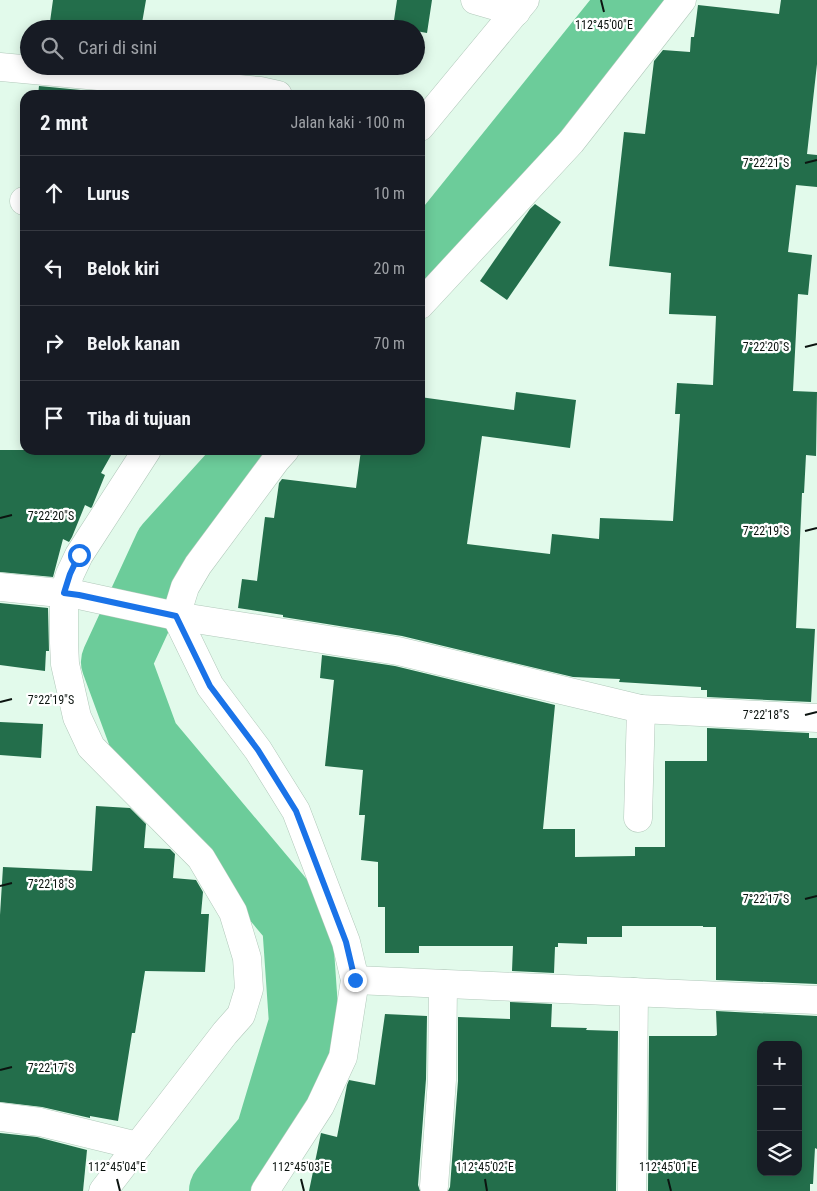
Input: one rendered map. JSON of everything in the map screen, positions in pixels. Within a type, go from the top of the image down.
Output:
[{"type":"street","points":[[475,0],[521,6]]},
{"type":"street","points":[[425,300],[571,142],[682,0]]},
{"type":"street","points":[[425,122],[521,6]]},
{"type":"street","points":[[0,67],[20,69]]},
{"type":"street","points":[[87,75],[249,90]]},
{"type":"street","points":[[104,1191],[225,1033],[241,1015],[249,989],[247,958],[233,912],[201,858],[91,747],[77,717],[65,664],[64,643],[71,594],[70,574],[79,555],[144,455]]},
{"type":"street","points":[[265,1191],[320,1106],[343,1057],[355,980],[346,942],[296,811],[258,750],[210,686],[176,616],[185,587],[198,565],[280,455]]},
{"type":"street","points":[[0,587],[71,594],[176,616],[398,651],[641,709],[817,718]]},
{"type":"street","points":[[638,818],[641,709]]},
{"type":"street","points":[[355,980],[817,1000]]},
{"type":"street","points":[[434,1186],[442,1080],[443,984]]},
{"type":"street","points":[[632,1191],[634,992]]},
{"type":"street","points":[[0,1117],[40,1122],[138,1146]]},
{"type":"building","points":[[53,0],[146,0],[143,20],[50,20]]},
{"type":"building","points":[[397,0],[432,0],[427,33],[425,33],[425,20],[394,20]]},
{"type":"building","points":[[781,0],[817,0],[817,64],[807,154],[817,155],[817,187],[796,185],[788,252],[812,255],[808,295],[798,294],[793,391],[817,392],[816,456],[806,455],[804,493],[802,493],[796,628],[815,629],[811,702],[707,697],[707,690],[701,690],[701,687],[619,682],[620,679],[573,677],[402,636],[238,608],[242,579],[257,581],[265,517],[274,518],[279,483],[282,479],[356,488],[360,455],[425,455],[425,398],[514,410],[516,392],[576,400],[570,448],[482,436],[467,544],[550,554],[552,534],[599,539],[600,518],[673,521],[680,414],[675,414],[677,383],[713,385],[716,316],[669,314],[671,273],[609,266],[624,132],[645,134],[654,61],[663,50],[690,52],[691,37],[694,37],[698,5],[779,14]]},
{"type":"building","points":[[39,86],[81,90],[39,90]]},
{"type":"building","points":[[535,204],[561,222],[507,300],[480,281]]},
{"type":"building","points":[[0,450],[20,450],[20,455],[111,455],[101,473],[105,475],[92,507],[85,505],[69,542],[63,539],[53,577],[0,572]]},
{"type":"building","points":[[0,603],[48,608],[49,651],[46,651],[45,671],[0,665]]},
{"type":"building","points":[[322,655],[395,666],[555,705],[543,829],[575,829],[575,857],[635,856],[635,847],[665,847],[665,761],[707,761],[707,728],[809,733],[809,738],[817,738],[817,984],[716,980],[716,927],[703,926],[622,926],[622,937],[587,937],[587,944],[558,943],[558,947],[555,947],[554,973],[512,971],[513,946],[419,946],[419,953],[385,953],[385,907],[378,907],[378,862],[361,860],[365,815],[359,815],[363,770],[325,766],[334,680],[320,678]]},
{"type":"building","points":[[0,722],[43,724],[41,758],[0,755]]},
{"type":"building","points":[[96,806],[130,808],[146,824],[144,848],[170,849],[175,854],[173,878],[196,880],[203,892],[201,914],[209,914],[205,972],[145,971],[135,1033],[132,1033],[118,1121],[90,1116],[90,1118],[42,1107],[0,1102],[0,915],[3,867],[92,871]]},
{"type":"building","points":[[510,1002],[552,1004],[551,1027],[618,1031],[616,1191],[448,1191],[450,1187],[458,1081],[458,1017],[510,1019]]},
{"type":"building","points":[[716,1011],[817,1016],[817,1149],[815,1148],[813,1184],[810,1184],[810,1191],[648,1191],[649,1036],[717,1035]]},
{"type":"building","points":[[385,1014],[427,1016],[426,1079],[418,1185],[420,1191],[309,1191],[321,1133],[337,1137],[349,1080],[375,1085]]},
{"type":"building","points":[[0,1133],[37,1137],[87,1150],[83,1191],[0,1191]]},
{"type":"waterway","points":[[425,261],[635,0]]},
{"type":"waterway","points":[[224,1191],[270,1136],[304,1023],[297,922],[145,741],[116,662],[169,547],[252,455]]},
{"type":"route","points":[[79,555],[64,593],[176,616],[210,686],[258,750],[296,811],[346,942],[355,980]]}]
